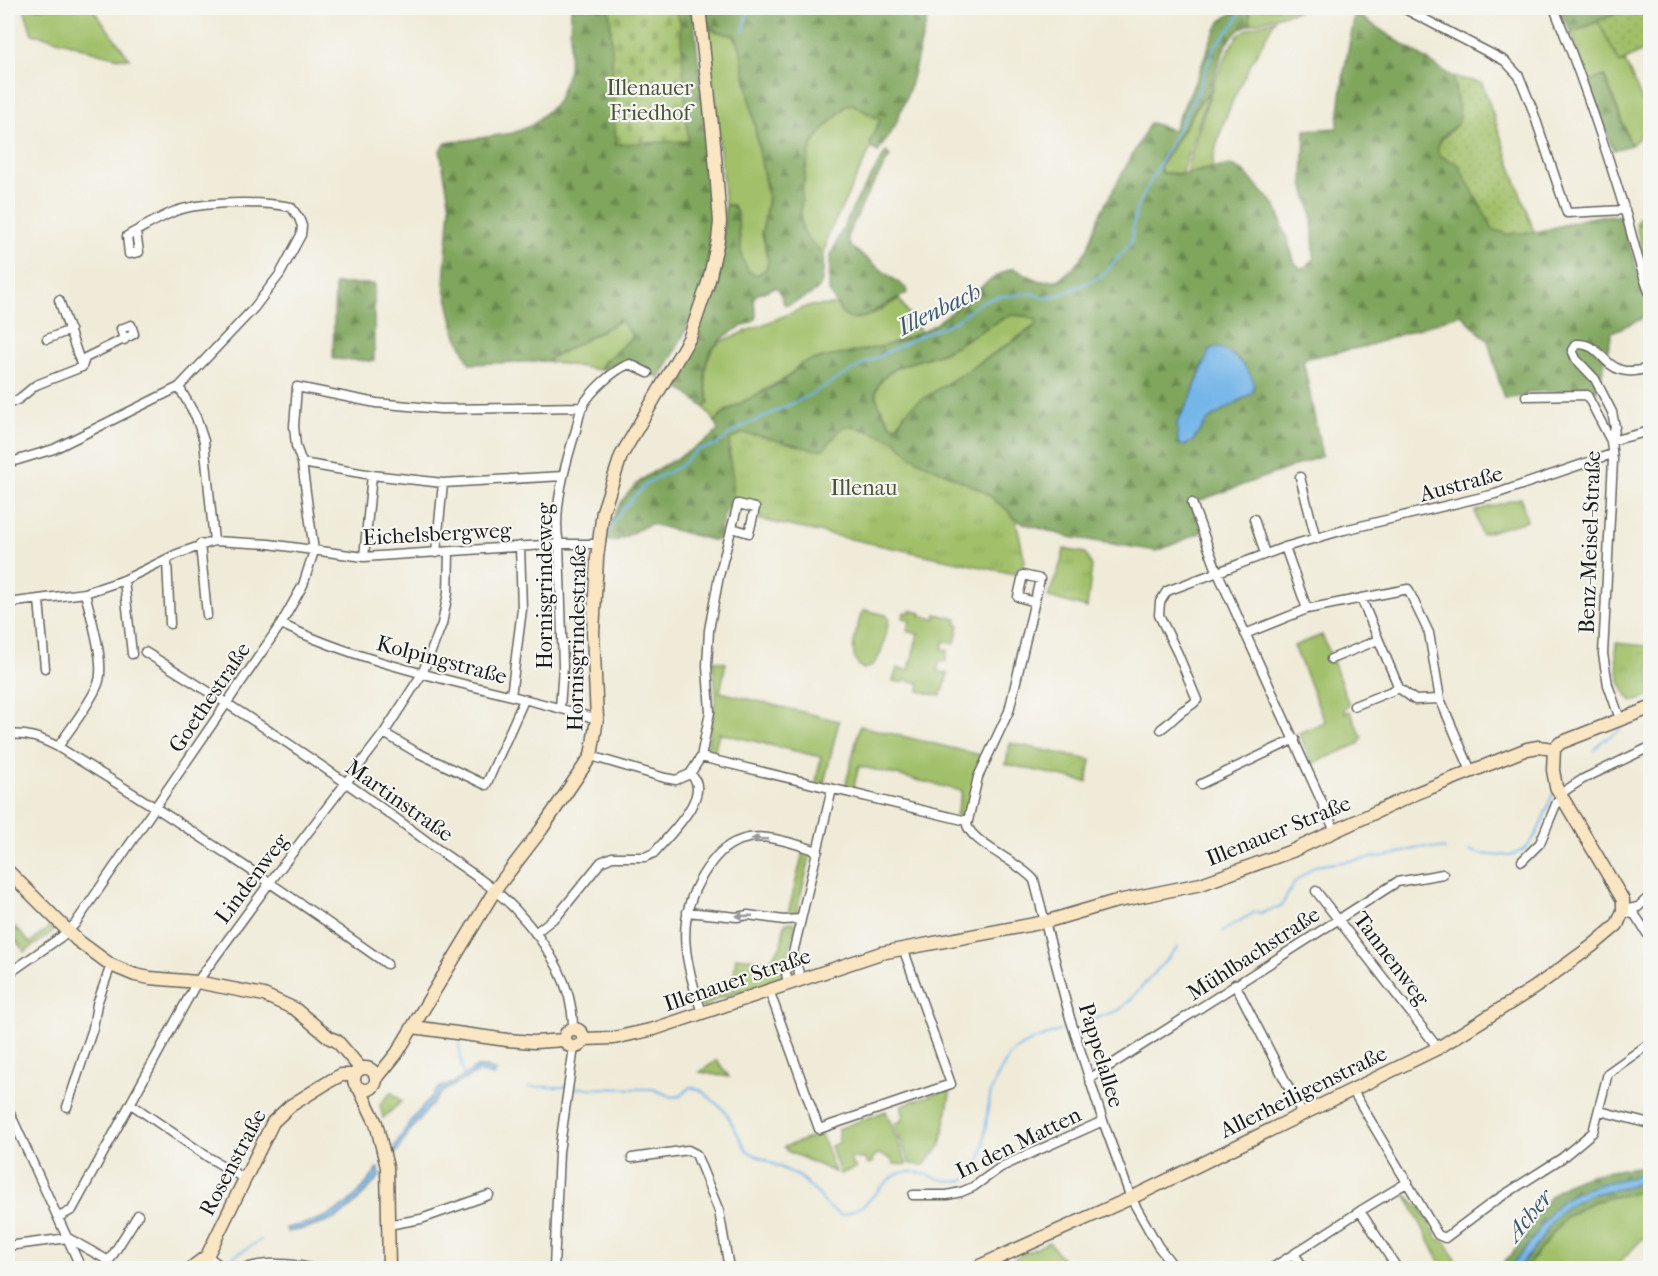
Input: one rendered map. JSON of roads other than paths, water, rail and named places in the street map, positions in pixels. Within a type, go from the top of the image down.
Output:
[{"type":"main road","name":"Hornisgrindestraße","points":[[363,1078],[385,1070],[495,890],[541,830],[591,756],[597,720],[593,633],[598,544],[609,488],[621,456],[690,337],[709,280],[718,240],[720,222],[714,144],[699,8]]},
{"type":"main road","points":[[1623,911],[1623,900],[1560,793],[1552,763],[1554,748],[1560,743],[1650,708]]},
{"type":"main road","name":"Illenauer Straße","points":[[413,1027],[507,1040],[543,1042],[614,1038],[633,1034],[881,953],[1045,922],[1113,902],[1201,884],[1265,862],[1417,793],[1527,749],[1554,748]]},
{"type":"main road","points":[[8,871],[89,950],[111,965],[135,975],[197,982],[249,992],[280,1002],[295,1009],[330,1038],[337,1041],[363,1078],[386,1163],[389,1269]]},
{"type":"main road","name":"Allerheiligenstraße","points":[[975,1269],[1303,1115],[1438,1048],[1534,988],[1592,946],[1617,925],[1623,911]]},
{"type":"main road","points":[[330,1038],[345,1060],[363,1078]]},
{"type":"main road","points":[[345,1060],[341,1075],[363,1078]]},
{"type":"main road","name":"Rosenstraße","points":[[190,1269],[218,1264],[245,1179],[268,1131],[280,1113],[341,1075]]},
{"type":"main road","name":"Rosenstraße","points":[[324,1087],[363,1078]]},
{"type":"street","points":[[1403,8],[1505,61],[1519,76],[1567,213],[1625,210]]},
{"type":"street","points":[[1554,8],[1625,210],[1650,294]]},
{"type":"street","points":[[8,463],[54,449],[179,387],[254,308],[274,283],[298,243],[302,226],[291,207],[249,203],[182,210],[136,232]]},
{"type":"street","points":[[59,300],[82,367]]},
{"type":"street","points":[[47,339],[70,330]]},
{"type":"street","points":[[82,367],[85,358],[124,340]]},
{"type":"street","points":[[1611,441],[1615,427],[1612,412],[1595,379],[1576,359],[1572,350],[1576,344],[1595,348],[1610,364],[1623,371],[1650,368]]},
{"type":"street","name":"Hornisgrindeweg","points":[[560,708],[563,667],[559,544],[556,532],[563,476],[583,407],[618,368],[630,364],[648,373]]},
{"type":"street","points":[[8,404],[19,399],[36,385],[82,367]]},
{"type":"street","points":[[179,387],[196,417],[204,441],[214,541]]},
{"type":"street","name":"Goethestraße","points":[[8,974],[61,937],[75,924],[281,624],[303,585],[314,552],[302,463],[296,446],[294,426],[297,387],[376,402],[441,410],[583,407]]},
{"type":"street","name":"Benz-Meisel-Straße","points":[[1526,396],[1587,395],[1611,441],[1603,654],[1608,685],[1620,719]]},
{"type":"street","points":[[1611,441],[1650,431]]},
{"type":"street","name":"Austraße","points":[[1161,729],[1173,722],[1179,713],[1193,706],[1197,700],[1182,662],[1159,615],[1160,603],[1167,591],[1285,547],[1344,530],[1495,494],[1602,455],[1612,454]]},
{"type":"street","points":[[302,463],[372,475],[443,483],[563,476]]},
{"type":"street","points":[[364,557],[372,475]]},
{"type":"street","points":[[1300,477],[1317,539]]},
{"type":"street","points":[[436,553],[443,483]]},
{"type":"street","points":[[1192,503],[1216,571],[1295,739],[1335,831]]},
{"type":"street","points":[[1254,519],[1265,554]]},
{"type":"street","points":[[591,756],[676,780],[690,774],[701,758],[710,712],[707,666],[709,630],[732,528]]},
{"type":"street","name":"Eichelsbergweg","points":[[8,603],[85,593],[124,580],[200,544],[214,541],[269,544],[314,552],[364,557],[449,553],[520,546],[598,544]]},
{"type":"street","points":[[200,544],[207,615]]},
{"type":"street","points":[[511,696],[522,609],[520,546]]},
{"type":"street","points":[[1285,547],[1307,609]]},
{"type":"street","name":"Lindenweg","points":[[58,1217],[72,1210],[197,982],[384,733],[422,674],[442,624],[448,593],[449,553]]},
{"type":"street","points":[[167,560],[170,624]]},
{"type":"street","points":[[124,580],[132,654]]},
{"type":"street","points":[[1245,634],[1307,609],[1408,589],[1429,633],[1440,699],[1471,771]]},
{"type":"street","points":[[58,747],[98,683],[97,640],[85,593]]},
{"type":"street","points":[[1361,598],[1399,688],[1415,700],[1440,699]]},
{"type":"street","points":[[39,600],[45,668]]},
{"type":"street","points":[[701,758],[967,821],[978,777],[1009,711],[1035,602]]},
{"type":"street","name":"Kolpingstraße","points":[[281,624],[343,650],[422,674],[560,708],[597,720]]},
{"type":"street","points":[[1331,659],[1378,640]]},
{"type":"street","name":"Martinstraße","points":[[145,652],[345,783],[495,890],[516,910],[555,960],[572,1013],[574,1039],[559,1152],[554,1269]]},
{"type":"street","points":[[1354,706],[1399,688]]},
{"type":"street","points":[[384,733],[416,752],[486,785],[524,700]]},
{"type":"street","points":[[8,735],[23,733],[58,747],[156,807],[270,882],[387,964]]},
{"type":"street","points":[[1201,784],[1295,739]]},
{"type":"street","points":[[1522,861],[1540,843],[1560,793],[1600,770],[1650,747]]},
{"type":"street","points":[[535,933],[558,915],[601,862],[612,858],[645,857],[654,853],[695,802],[698,785],[695,777],[690,774]]},
{"type":"street","points":[[788,984],[786,973],[793,953],[832,789]]},
{"type":"street","name":"Pappelallee","points":[[967,821],[968,829],[974,837],[1026,871],[1034,880],[1070,1018],[1103,1121],[1131,1197],[1158,1246],[1175,1269]]},
{"type":"street","points":[[702,1013],[691,980],[684,944],[687,912],[694,887],[711,861],[719,853],[741,840],[762,838],[818,851]]},
{"type":"street","name":"Mühlbachstraße","points":[[1089,1079],[1397,882],[1443,874]]},
{"type":"street","name":"Tannenweg","points":[[1316,891],[1438,1048]]},
{"type":"street","points":[[1623,911],[1638,907],[1650,896]]},
{"type":"street","points":[[1623,911],[1635,915],[1650,938]]},
{"type":"street","points":[[687,912],[737,917],[748,915],[784,920],[801,919]]},
{"type":"street","points":[[769,990],[819,1129],[951,1084],[903,948]]},
{"type":"street","points":[[793,953],[801,980]]},
{"type":"street","points":[[67,1107],[93,1028],[97,1004],[111,965]]},
{"type":"street","points":[[1235,984],[1303,1115]]},
{"type":"street","points":[[1353,1091],[1438,1235],[1445,1238],[1494,1202],[1562,1158],[1593,1132],[1608,1073],[1650,1043]]},
{"type":"street","points":[[130,1104],[245,1179]]},
{"type":"street","points":[[8,1109],[81,1269]]},
{"type":"street","points":[[1600,1111],[1650,1124]]},
{"type":"street","name":"In den Matten","points":[[913,1194],[947,1195],[961,1192],[973,1187],[1001,1167],[1103,1121]]},
{"type":"street","points":[[632,1158],[688,1149],[696,1154],[719,1211],[729,1269]]},
{"type":"street","points":[[1272,1269],[1408,1182]]},
{"type":"street","points":[[388,1225],[421,1219],[489,1195]]},
{"type":"street","points":[[1360,1211],[1397,1269]]},
{"type":"street","points":[[8,1246],[68,1238],[109,1261],[138,1215]]},
{"type":"street","points":[[1294,1254],[1304,1269]]},
{"type":"street","points":[[246,1269],[255,1266],[299,1265],[310,1269]]},
{"type":"water","points":[[1216,347],[1230,353],[1249,372],[1253,386],[1252,393],[1208,420],[1192,442],[1183,446],[1178,443],[1177,423],[1191,397],[1209,351]]},
{"type":"water","points":[[477,1067],[496,1071],[494,1076],[478,1072],[442,1092],[409,1132],[393,1158],[391,1152],[410,1122],[439,1088],[453,1083]]},
{"type":"water","points":[[379,1168],[380,1176],[358,1200],[340,1215],[319,1225],[287,1232],[286,1228],[317,1220],[340,1209],[359,1192]]},
{"type":"water","points":[[1650,1173],[1650,1181],[1589,1195],[1565,1207],[1553,1220],[1536,1247],[1517,1268],[1508,1268],[1529,1244],[1549,1214],[1563,1200],[1594,1186]]},
{"type":"waterway","points":[[743,31],[749,8]]},
{"type":"waterway","name":"Illenbach","points":[[609,530],[622,510],[647,483],[680,466],[697,450],[717,445],[732,432],[810,395],[863,364],[954,322],[983,301],[1001,296],[1033,294],[1041,297],[1055,297],[1102,276],[1131,243],[1136,209],[1198,91],[1214,47],[1235,23],[1242,8]]},
{"type":"waterway","points":[[1594,750],[1602,741],[1621,730]]},
{"type":"waterway","points":[[1469,851],[1505,855],[1518,853],[1527,847],[1540,826],[1553,793]]},
{"type":"waterway","points":[[1223,931],[1255,912],[1262,913],[1281,906],[1295,882],[1315,866],[1392,855],[1422,847],[1445,849]]},
{"type":"waterway","points":[[1089,1021],[1119,1010],[1178,947]]},
{"type":"waterway","points":[[572,1088],[653,1089],[672,1097],[681,1096],[690,1087],[701,1090],[725,1111],[747,1151],[800,1177],[826,1205],[842,1216],[864,1205],[886,1182],[900,1173],[918,1172],[954,1182],[971,1176],[980,1162],[991,1092],[1008,1057],[1025,1044],[1067,1028]]},
{"type":"waterway","name":"Illenbach","points":[[459,1043],[463,1076]]},
{"type":"waterway","points":[[529,1087],[566,1087]]},
{"type":"waterway","points":[[223,1263],[261,1240]]},
{"type":"park label","name":"Illenauer Friedhof","points":[[650,100]]},
{"type":"park label","name":"Illenau","points":[[864,487]]},
{"type":"water label","name":"Acher","points":[[1529,1215]]}]
